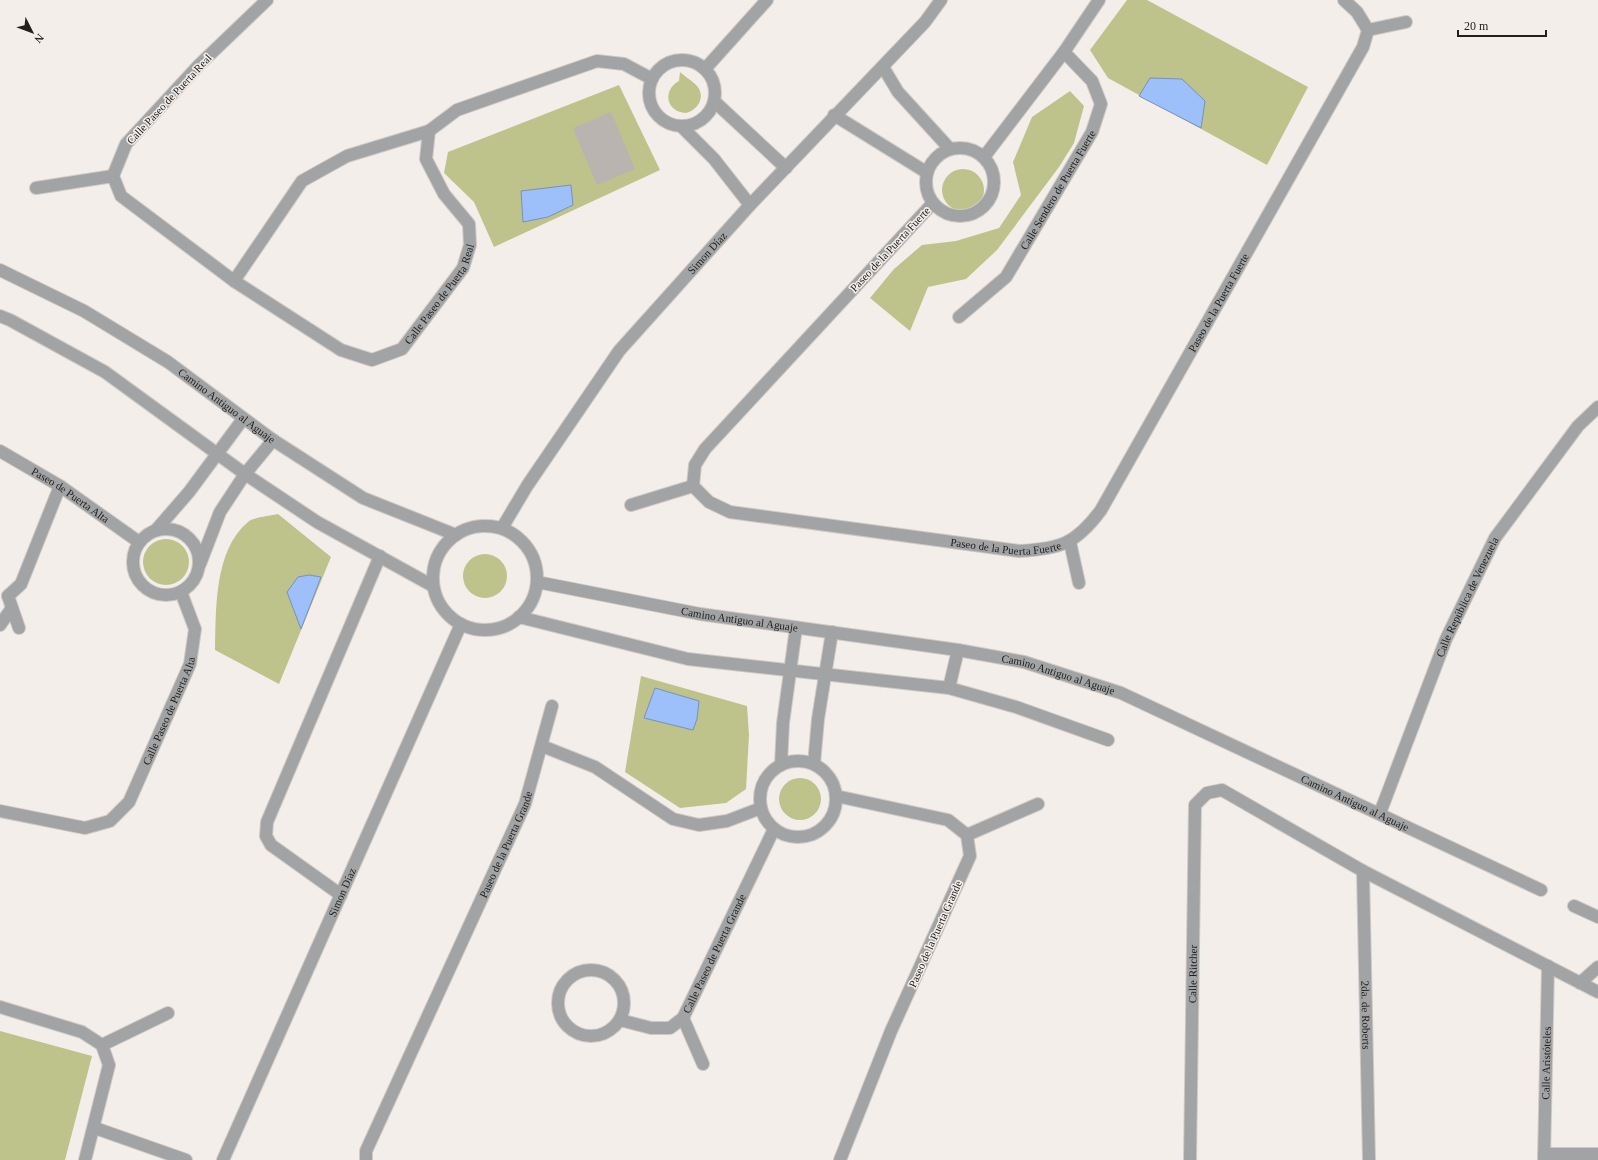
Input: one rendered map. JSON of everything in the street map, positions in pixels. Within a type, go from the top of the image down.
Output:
[{"type":"street","name":"Calle Paseo de Puerta Real","points":[[267,0],[199,65],[126,144],[112,176],[121,196],[234,281],[341,350],[372,360],[402,349],[463,268],[470,245],[469,224],[444,194],[426,160],[429,131]]},
{"type":"street","points":[[705,69],[767,0]]},
{"type":"street","name":"Simon Díaz","points":[[502,528],[527,486],[619,351],[750,205],[834,115],[925,22],[941,0]]},
{"type":"street","points":[[984,157],[1064,52],[1099,0]]},
{"type":"street","points":[[1344,0],[1357,12],[1368,30],[1406,22]]},
{"type":"street","name":"Paseo de la Puerta Fuerte","points":[[932,204],[704,449],[695,465],[694,486],[709,502],[730,512],[1019,551],[1046,550],[1070,542],[1088,527],[1101,510],[1363,47],[1368,30]]},
{"type":"street","name":"Calle Sendero de Puerta Fuerte","points":[[959,317],[1006,276],[1092,132],[1101,104],[1092,81],[1064,52]]},
{"type":"street","points":[[682,127],[696,124],[708,115],[715,102],[715,84],[705,69],[695,62],[683,60],[670,62],[660,69],[652,79],[649,98],[657,115],[664,121],[682,127],[711,156],[750,205]]},
{"type":"street","points":[[234,281],[302,181],[347,156],[429,131],[457,110],[597,61],[624,64],[652,79]]},
{"type":"street","points":[[882,67],[898,92],[950,149]]},
{"type":"street","points":[[715,102],[786,168]]},
{"type":"street","points":[[834,115],[926,172]]},
{"type":"street","points":[[962,147],[974,150],[984,157],[991,165],[994,176],[994,188],[990,199],[983,207],[973,214],[962,217],[951,216],[932,204],[926,189],[926,172],[931,162],[940,153],[950,149],[962,147]]},
{"type":"street","points":[[36,188],[112,176]]},
{"type":"street","name":"Camino Antiguo al Aguaje","points":[[0,270],[84,311],[168,362],[273,440],[363,498],[456,535]]},
{"type":"street","points":[[0,316],[105,372],[245,474],[317,522],[433,586]]},
{"type":"street","name":"Calle República de Venezuela","points":[[1380,812],[1446,639],[1495,538],[1578,426],[1598,407]]},
{"type":"street","points":[[243,419],[188,492],[156,530],[139,542],[133,560],[134,570],[141,583],[152,592],[162,595],[172,595],[181,592],[195,578],[220,512],[245,474],[273,440]]},
{"type":"street","name":"Paseo de Puerta Alta","points":[[0,451],[60,486],[139,542]]},
{"type":"street","points":[[19,628],[12,608],[4,596],[21,584],[60,486]]},
{"type":"street","points":[[631,505],[694,486]]},
{"type":"street","points":[[486,526],[502,528],[517,537],[529,549],[535,565],[536,582],[534,595],[528,607],[519,617],[497,628],[473,628],[461,624],[443,608],[433,586],[433,571],[437,557],[445,544],[456,535],[471,528],[486,526]]},
{"type":"street","points":[[156,530],[175,530],[184,534],[196,549],[199,558],[199,568]]},
{"type":"street","points":[[1070,542],[1079,583]]},
{"type":"street","points":[[341,895],[271,845],[266,836],[267,822],[380,556]]},
{"type":"street","name":"Camino Antiguo al Aguaje","points":[[536,582],[700,614],[958,650],[1024,662],[1121,693],[1380,812],[1542,890]]},
{"type":"street","name":"Calle Paseo de Puerta Alta","points":[[0,811],[85,828],[110,821],[129,802],[190,664],[195,629],[181,592]]},
{"type":"street","points":[[0,625],[12,608]]},
{"type":"street","points":[[519,617],[688,659],[949,688],[1016,707],[1108,740]]},
{"type":"street","name":"Simon Díaz","points":[[223,1160],[461,624]]},
{"type":"street","points":[[781,765],[789,670],[796,628]]},
{"type":"street","points":[[814,764],[832,632]]},
{"type":"street","points":[[949,688],[958,650]]},
{"type":"street","name":"Paseo de la Puerta Grande","points":[[366,1160],[366,1151],[525,804],[552,706]]},
{"type":"street","points":[[542,746],[595,767],[673,819],[699,825],[726,821],[761,808]]},
{"type":"street","points":[[792,761],[803,761],[814,764],[825,771],[833,783],[836,796],[835,809],[830,820],[821,829],[810,836],[798,837],[785,835],[774,829],[766,819],[761,808],[760,795],[763,783],[770,772],[781,765],[792,761]]},
{"type":"street","name":"Calle Ritcher","points":[[1190,1160],[1195,805],[1207,793],[1222,790],[1363,871]]},
{"type":"street","points":[[836,796],[948,820],[967,836],[1038,804]]},
{"type":"street","name":"Calle Paseo de Puerta Grande","points":[[620,1020],[651,1028],[670,1028],[683,1018],[774,829]]},
{"type":"street","name":"Paseo de la Puerta Grande","points":[[840,1160],[891,1031],[970,856],[967,836]]},
{"type":"street","points":[[1363,871],[1598,992]]},
{"type":"street","name":"2da. de Roberts","points":[[1363,871],[1369,1160]]},
{"type":"street","points":[[1574,906],[1598,917]]},
{"type":"street","name":"Calle Aristóteles","points":[[1544,1157],[1548,966]]},
{"type":"street","points":[[1580,983],[1598,967]]},
{"type":"street","points":[[584,969],[596,969],[606,972],[615,979],[621,988],[624,998],[624,1009],[620,1020],[613,1028],[603,1034],[592,1036],[581,1035],[572,1030],[564,1022],[559,1012],[557,1001],[565,981],[584,969]]},
{"type":"street","points":[[0,1007],[82,1032],[102,1044],[110,1065],[86,1160]]},
{"type":"street","points":[[102,1044],[168,1012]]},
{"type":"street","points":[[683,1018],[703,1064]]},
{"type":"street","points":[[95,1128],[186,1160]]},
{"type":"street","points":[[1544,1157],[1598,1154]]},
{"type":"green space","points":[[1127,0],[1147,0],[1308,87],[1267,165],[1108,78],[1090,50]]},
{"type":"green space","points":[[680,72],[697,86],[701,94],[701,99],[697,106],[686,113],[679,112],[674,109],[668,95],[670,90],[679,81]]},
{"type":"green space","points":[[619,85],[660,170],[494,247],[474,202],[444,173],[448,152]]},
{"type":"green space","points":[[1070,91],[1084,106],[1074,143],[1059,167],[997,250],[966,279],[928,287],[910,331],[870,298],[894,269],[922,245],[956,241],[999,228],[1021,195],[1013,162],[1032,117]]},
{"type":"green space","points":[[963,169],[978,175],[984,190],[978,205],[963,211],[948,205],[942,190],[948,175]]},
{"type":"green space","points":[[278,514],[331,557],[279,684],[215,650],[219,582],[223,564],[229,548],[237,534],[248,522],[258,518]]},
{"type":"green space","points":[[161,539],[171,539],[183,545],[188,553],[188,571],[183,579],[175,584],[161,585],[153,582],[146,575],[143,567],[143,557],[146,549],[153,542]]},
{"type":"green space","points":[[481,554],[489,554],[494,555],[501,560],[506,567],[506,585],[501,592],[494,597],[481,598],[473,595],[466,588],[463,580],[463,572],[466,564],[473,557]]},
{"type":"green space","points":[[641,676],[747,706],[749,735],[746,789],[726,803],[680,808],[625,772]]},
{"type":"green space","points":[[796,778],[804,778],[812,781],[818,787],[821,799],[818,811],[812,817],[804,820],[796,820],[788,817],[782,811],[779,803],[779,795],[782,787],[788,781]]},
{"type":"green space","points":[[0,1031],[92,1056],[65,1160],[0,1160]]},
{"type":"water","points":[[1150,78],[1182,79],[1205,101],[1201,128],[1139,96]]},
{"type":"water","points":[[571,185],[573,205],[548,217],[523,222],[521,191]]},
{"type":"water","points":[[309,575],[321,577],[301,629],[287,592],[298,577]]},
{"type":"water","points":[[655,688],[699,701],[697,719],[693,730],[644,718]]},
{"type":"building","points":[[611,112],[635,169],[597,185],[573,128]]}]
